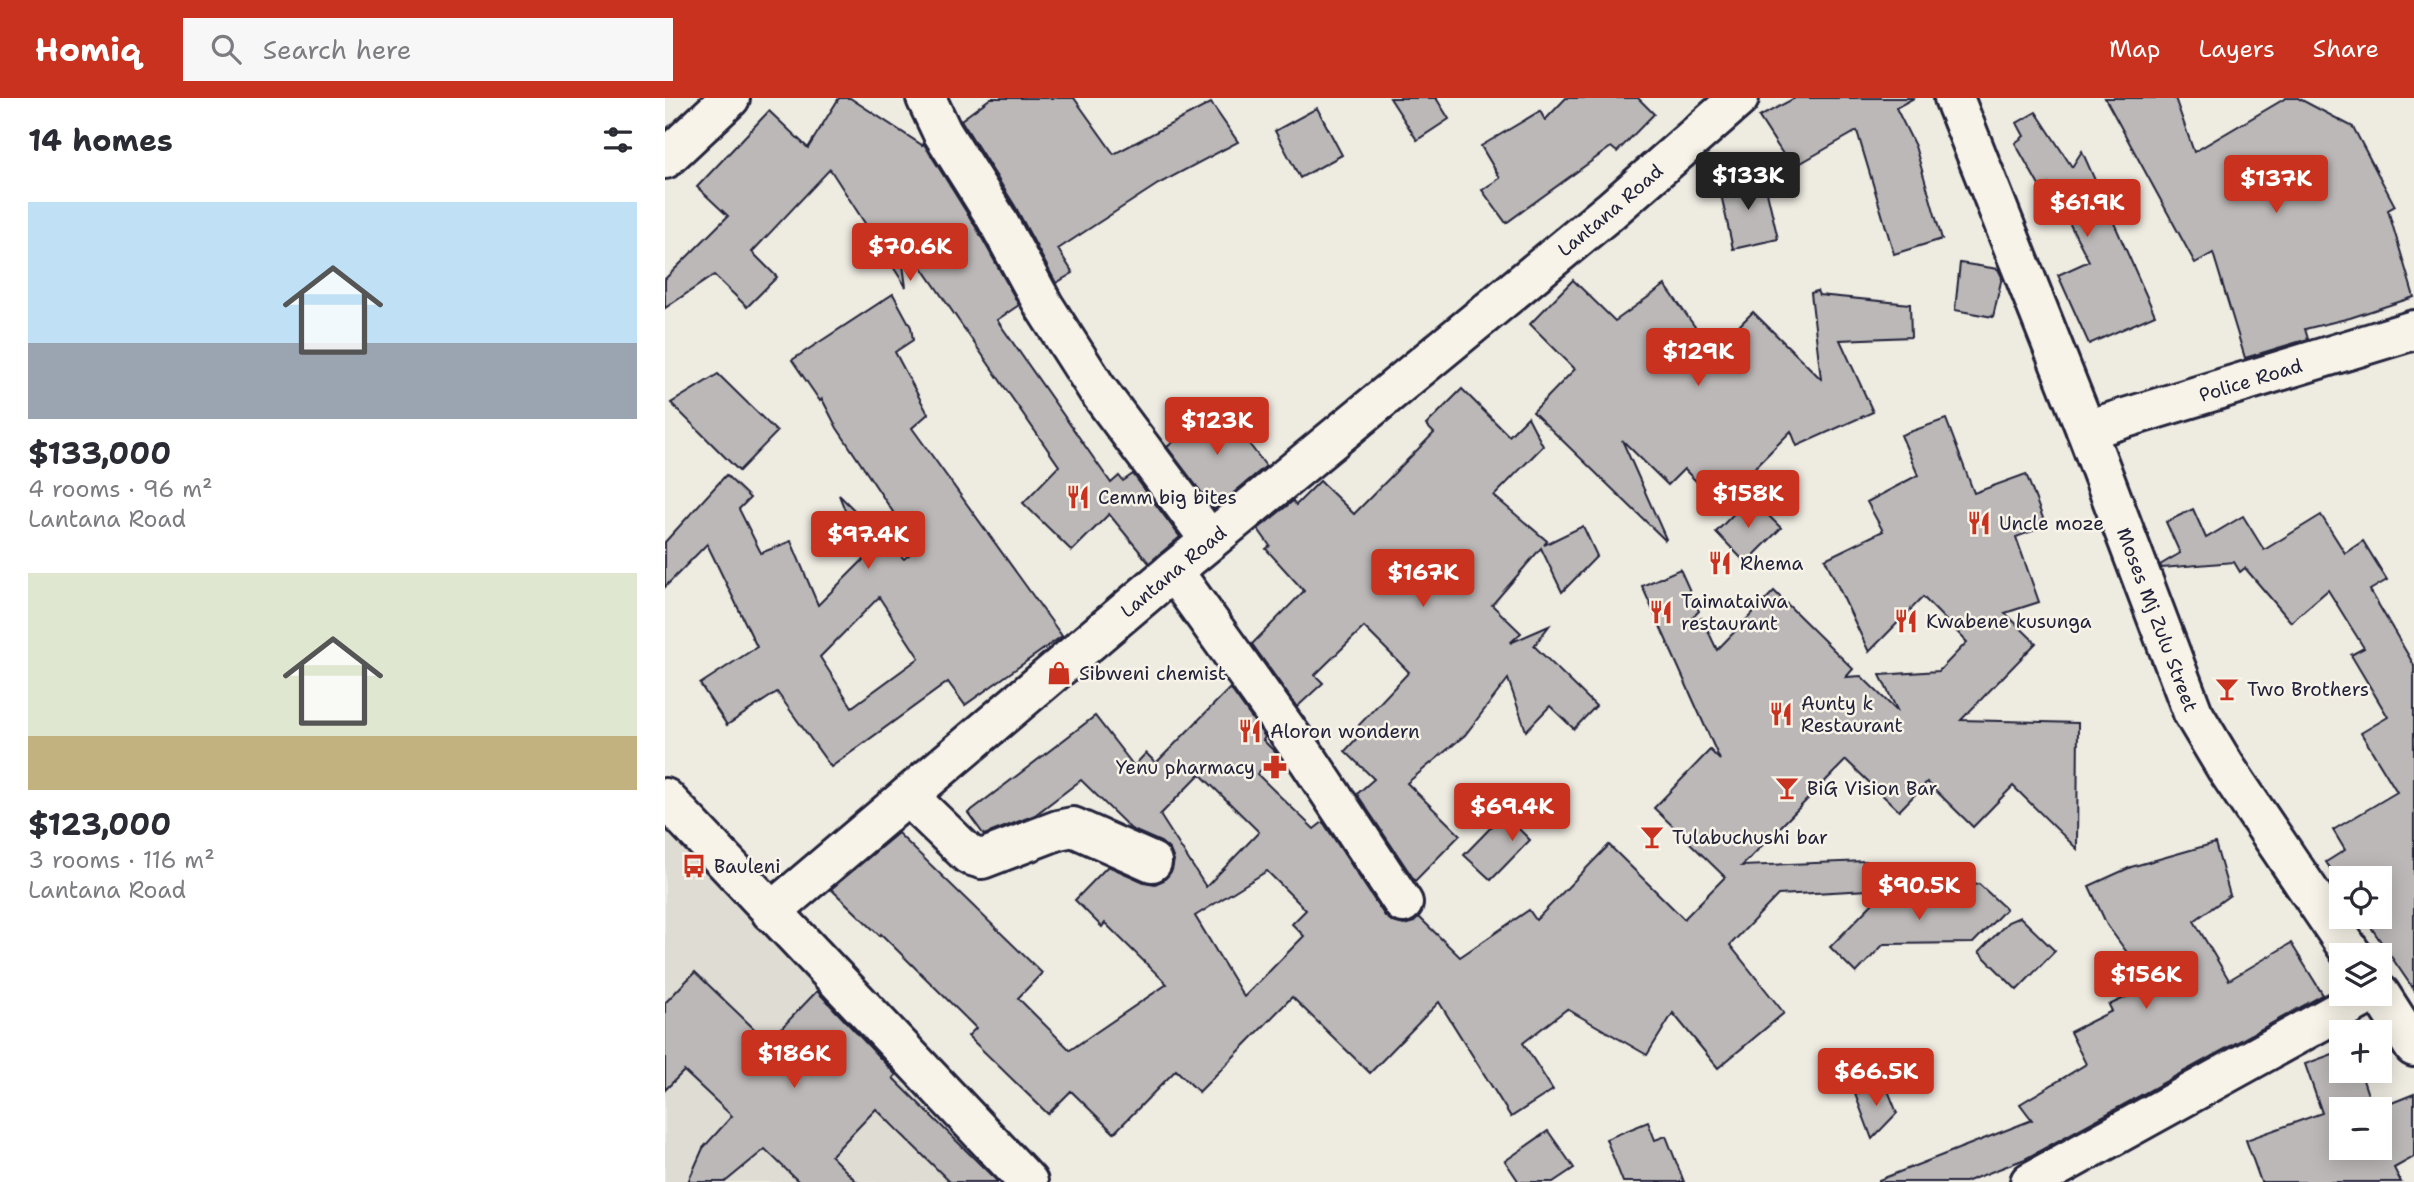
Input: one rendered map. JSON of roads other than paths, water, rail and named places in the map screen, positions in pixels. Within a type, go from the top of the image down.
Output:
[{"type":"street","points":[[671,144],[730,98]]},
{"type":"street","points":[[926,98],[942,132],[996,218],[1057,327],[1097,389],[1210,540]]},
{"type":"street","name":"Lantana Road","points":[[771,912],[1210,540],[1609,211],[1738,98]]},
{"type":"street","name":"Moses Mj Zulu Street","points":[[1954,98],[2086,430],[2193,713],[2226,768],[2344,943]]},
{"type":"street","name":"Police Road","points":[[2086,430],[2414,330]]},
{"type":"street","points":[[1173,571],[1310,761],[1403,903]]},
{"type":"street","points":[[908,796],[969,855],[982,859],[1058,830],[1073,827],[1152,862]]},
{"type":"street","points":[[665,798],[1028,1182]]},
{"type":"street","points":[[2030,1182],[2377,1006]]},
{"type":"street","points":[[2392,1006],[2414,1047]]},
{"type":"place","name":"Cemm big bites","points":[[1078,497]]},
{"type":"place","name":"Uncle moze","points":[[1979,523]]},
{"type":"place","name":"Rhema","points":[[1720,563]]},
{"type":"place","name":"Taimataiwa restaurant","points":[[1661,612]]},
{"type":"place","name":"Kwabene kusunga","points":[[1906,621]]},
{"type":"place","name":"Sibweni chemist","points":[[1059,673]]},
{"type":"place","name":"Two Brothers","points":[[2227,689]]},
{"type":"place","name":"Aunty k Restaurant","points":[[1781,714]]},
{"type":"place","name":"Aloron wondern","points":[[1250,731]]},
{"type":"place","name":"Yenu pharmacy","points":[[1275,767]]},
{"type":"place","name":"BiG Vision Bar","points":[[1787,788]]},
{"type":"place","name":"Tulabuchushi bar","points":[[1652,837]]},
{"type":"place","name":"Bauleni","points":[[694,866]]}]
